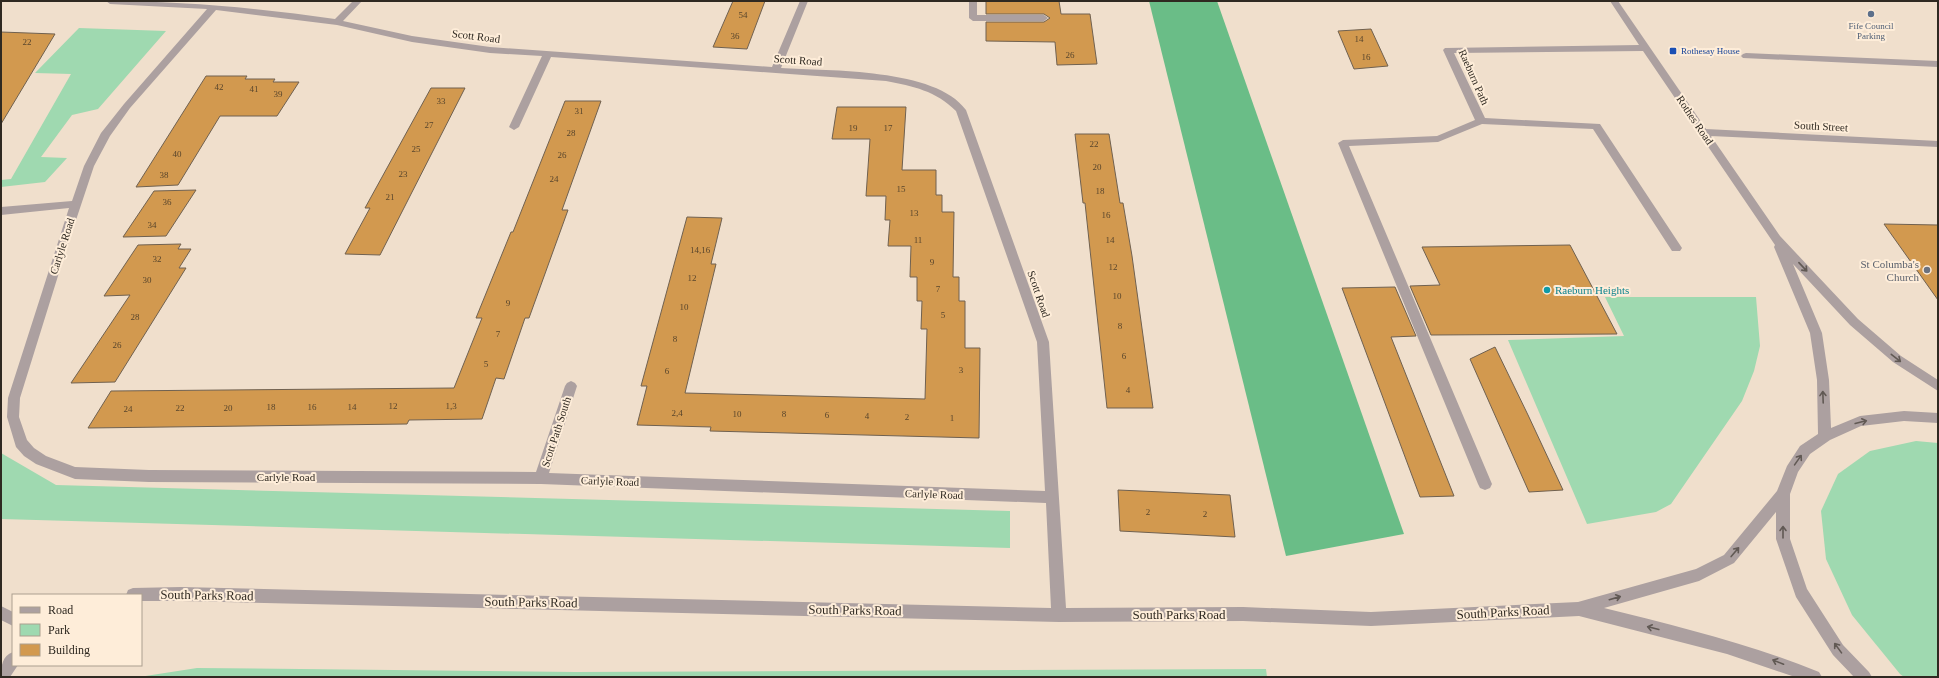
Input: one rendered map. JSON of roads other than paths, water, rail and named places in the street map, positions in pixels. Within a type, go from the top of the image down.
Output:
[{"type":"street","name":"Scott Road","points":[[110,1],[214,7],[282,14],[337,22],[412,39],[490,50],[886,78],[931,89],[950,98],[961,110],[1043,342],[1059,615]]},
{"type":"street","points":[[337,22],[358,1]]},
{"type":"street","points":[[775,71],[804,1]]},
{"type":"street","points":[[973,1],[972,18],[1044,18]]},
{"type":"street","name":"Rothes Road","points":[[1614,1],[1776,239],[1854,322],[1897,359],[1938,386]]},
{"type":"street","name":"Carlyle Road","points":[[214,7],[127,106],[105,135],[89,166],[14,398],[13,417],[22,443],[29,452],[41,460],[75,473],[149,476],[541,478],[1053,497]]},
{"type":"street","name":"Raeburn Path","points":[[1646,48],[1448,50],[1481,121],[1596,126],[1676,248]]},
{"type":"street","points":[[514,127],[547,55]]},
{"type":"street","points":[[1746,56],[1938,64]]},
{"type":"street","points":[[1481,121],[1438,139],[1344,143],[1485,484]]},
{"type":"street","name":"South Street","points":[[1703,132],[1938,144]]},
{"type":"street","points":[[1,211],[76,204]]},
{"type":"street","name":"Rothes Road","points":[[1776,239],[1816,332],[1822,380],[1825,436]]},
{"type":"street","name":"Scott Path South","points":[[541,478],[572,386]]},
{"type":"street","points":[[1864,677],[1838,650],[1801,592],[1783,539],[1783,494],[1792,470],[1805,450],[1825,436],[1860,421],[1904,416],[1938,418]]},
{"type":"street","name":"South Parks Road","points":[[142,595],[205,594],[1059,615],[1243,614],[1371,619],[1578,609],[1699,575],[1729,559],[1783,494]]},
{"type":"street","name":"South Parks Road","points":[[1578,609],[1730,647],[1772,660],[1814,677]]},
{"type":"street","points":[[1,613],[12,618]]},
{"type":"street","points":[[2,677],[12,661]]},
{"type":"place","name":"Fife Council Parking","points":[[1871,14]]},
{"type":"place","name":"Rothesay House","points":[[1673,51]]},
{"type":"place","name":"St Columba's Church","points":[[1927,270]]},
{"type":"place","name":"Raeburn Heights","points":[[1547,290]]}]
